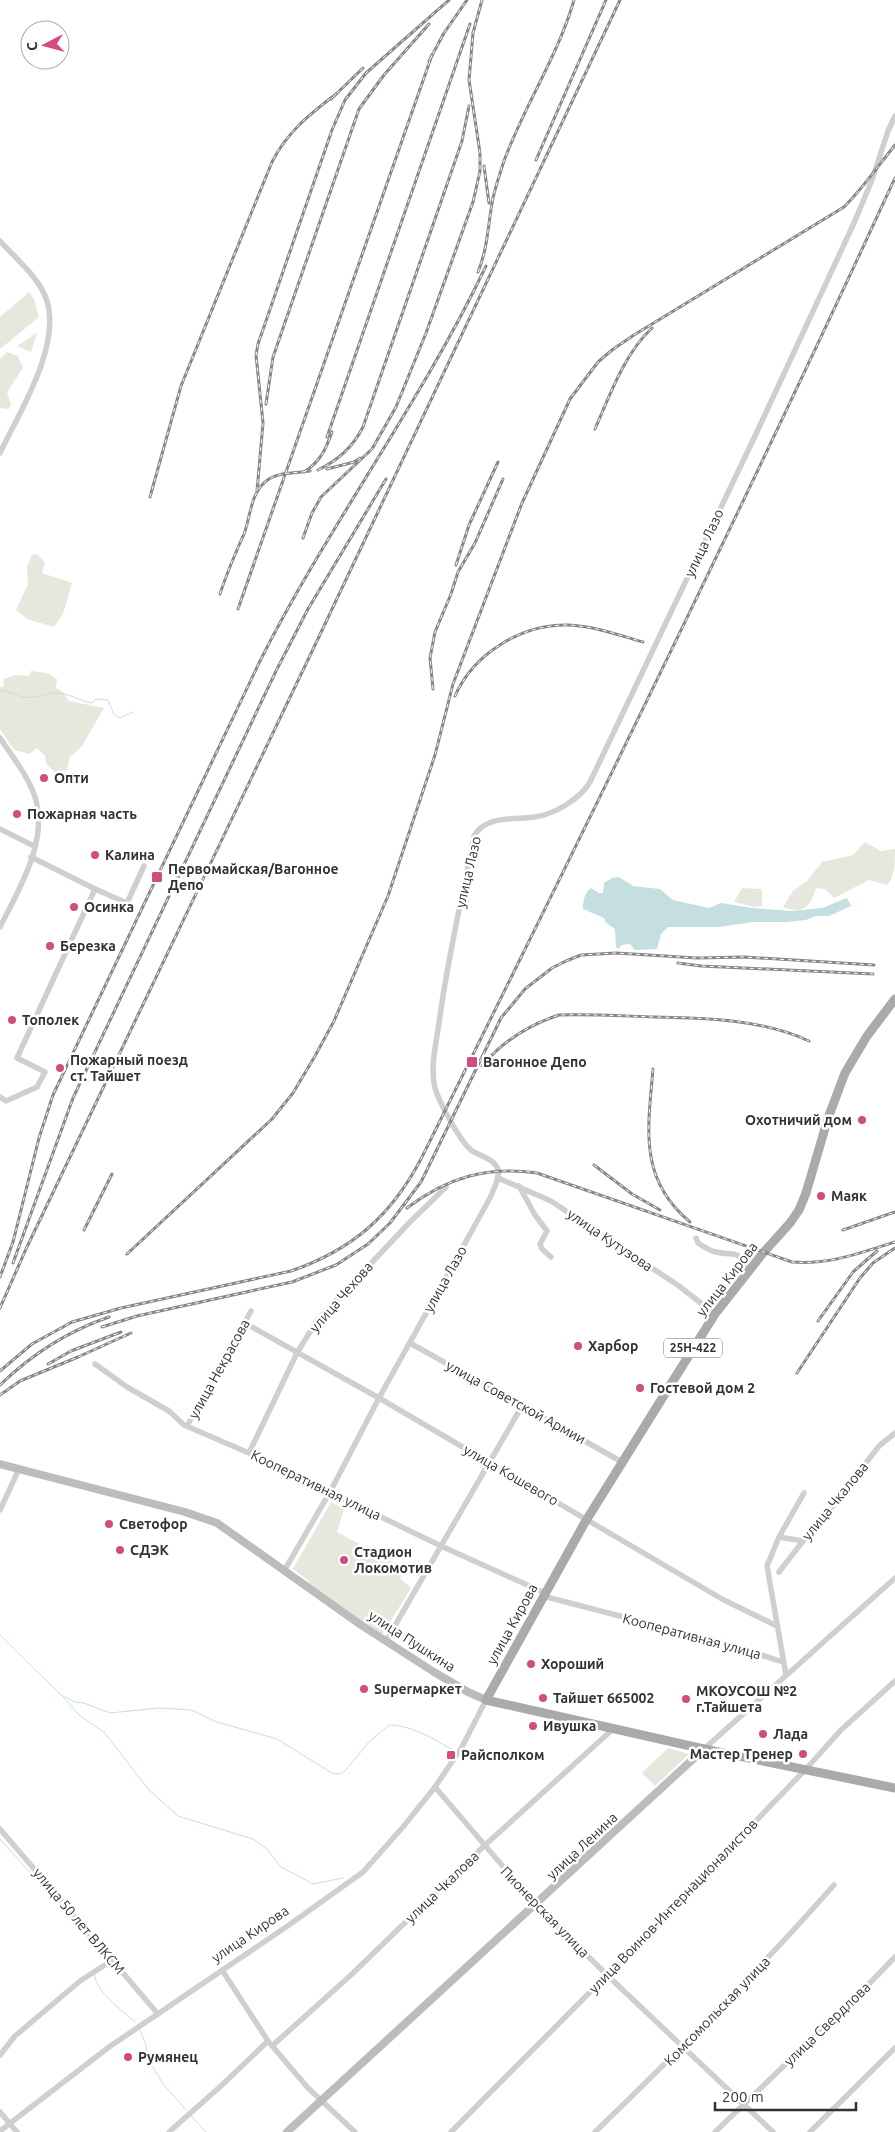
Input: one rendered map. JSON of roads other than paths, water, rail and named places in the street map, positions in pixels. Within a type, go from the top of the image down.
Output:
[{"type":"main road","name":"улица Кирова","points":[[486,1700],[587,1519],[715,1314],[799,1210],[806,1193],[828,1118],[845,1073],[866,1036],[895,999]]},
{"type":"main road","name":"улица Пушкина","points":[[0,1464],[207,1518],[226,1528],[284,1571],[386,1641],[434,1672],[486,1700],[704,1749],[895,1788]]},
{"type":"main road","name":"улица Ленина","points":[[287,2132],[704,1749]]},
{"type":"street","name":"улица Лазо","points":[[284,1571],[330,1492],[379,1398],[490,1198],[498,1178],[499,1170],[494,1162],[472,1151],[458,1134],[440,1101],[434,1080],[434,1056],[442,1001],[474,836],[478,830],[490,822],[534,817],[548,813],[581,794],[590,782],[850,232],[895,116]]},
{"type":"street","points":[[0,241],[37,282],[47,301],[51,323],[49,340],[35,379],[0,453]]},
{"type":"street","points":[[0,738],[34,795],[38,814],[38,832],[31,857],[24,877],[0,927]]},
{"type":"street","points":[[0,829],[34,846]]},
{"type":"street","points":[[31,857],[127,903],[144,866]]},
{"type":"street","points":[[0,1097],[6,1101],[37,1086],[45,1072],[17,1058],[95,889]]},
{"type":"street","name":"улица Кутузова","points":[[498,1178],[551,1201],[679,1286],[715,1314]]},
{"type":"street","points":[[520,1186],[535,1215],[547,1231],[540,1244],[542,1249],[551,1257]]},
{"type":"street","name":"улица Чехова","points":[[249,1453],[297,1353],[316,1322],[409,1223],[446,1188]]},
{"type":"street","points":[[696,1238],[698,1243],[708,1249],[719,1253],[724,1252],[738,1255],[748,1272]]},
{"type":"street","name":"улица Некрасова","points":[[188,1426],[251,1311]]},
{"type":"street","name":"улица Кошевого","points":[[245,1322],[379,1398],[722,1599],[777,1626]]},
{"type":"street","name":"улица Советской Армии","points":[[410,1343],[622,1462]]},
{"type":"street","name":"Кооперативная улица","points":[[95,1364],[127,1388],[170,1411],[188,1426],[249,1453],[544,1594],[727,1644],[783,1662]]},
{"type":"street","points":[[386,1641],[522,1406]]},
{"type":"street","name":"улица Чкалова","points":[[779,1572],[879,1446],[895,1433]]},
{"type":"street","points":[[0,1510],[19,1469]]},
{"type":"street","points":[[786,1675],[767,1566],[779,1537],[804,1493]]},
{"type":"street","points":[[779,1537],[803,1540]]},
{"type":"street","name":"улица Ленина","points":[[704,1749],[895,1578]]},
{"type":"street","name":"улица Воинов-Интернационалистов","points":[[451,2132],[607,1975],[806,1769],[841,1730],[895,1681]]},
{"type":"street","name":"улица Кирова","points":[[0,2131],[109,2047],[363,1872],[404,1827],[435,1788],[462,1747],[486,1700]]},
{"type":"street","name":"улица Чкалова","points":[[169,2132],[351,1975],[484,1846],[613,1729]]},
{"type":"street","name":"Пионерская улица","points":[[435,1788],[536,1905],[773,2132]]},
{"type":"street","name":"улица 50 лет ВЛКСМ","points":[[0,1829],[158,2014]]},
{"type":"street","name":"Комсомольская улица","points":[[595,2132],[683,2047],[767,1960],[834,1885]]},
{"type":"street","name":"улица Свердлова","points":[[715,2132],[895,1957]]},
{"type":"street","points":[[0,2055],[22,2030],[80,1981],[108,1963]]},
{"type":"street","points":[[222,1970],[270,2044],[321,2101],[355,2132]]},
{"type":"street","points":[[810,2132],[895,2048]]},
{"type":"street","points":[[0,2112],[17,2132]]},
{"type":"water","points":[[619,877],[633,886],[660,889],[673,900],[709,908],[721,903],[791,911],[822,908],[847,898],[851,906],[829,916],[815,916],[806,920],[753,922],[719,927],[668,927],[661,934],[657,949],[635,950],[630,944],[621,945],[619,949],[616,947],[615,929],[606,923],[604,918],[583,909],[583,903],[584,897],[591,888],[599,893],[603,893],[604,883],[612,878]]},
{"type":"waterway","points":[[0,690],[23,697],[59,693],[91,703],[96,699],[108,700],[114,714],[119,718],[133,712]]},
{"type":"waterway","points":[[0,1635],[61,1695],[75,1702],[84,1703],[110,1713],[159,1708],[191,1710],[217,1722],[277,1739],[332,1773],[340,1774],[345,1771],[368,1743],[389,1725],[415,1730],[455,1751]]},
{"type":"waterway","points":[[63,1697],[80,1716],[104,1732],[149,1790],[178,1816],[253,1839],[266,1848],[281,1867],[313,1884],[343,1878]]},
{"type":"waterway","points":[[464,1755],[479,1750]]},
{"type":"waterway","points":[[0,1839],[97,1947]]},
{"type":"waterway","points":[[95,1975],[96,1981],[104,1993],[135,2022]]},
{"type":"waterway","points":[[140,2030],[146,2045],[147,2057],[163,2084],[187,2111]]},
{"type":"waterway","points":[[191,2116],[206,2132]]},
{"type":"railway","points":[[257,491],[263,423],[256,355],[258,344],[332,130],[345,100],[366,73],[449,0]]},
{"type":"railway","points":[[429,61],[444,33],[467,0]]},
{"type":"railway","points":[[303,538],[312,513],[321,497],[372,449],[396,407],[426,333],[473,202],[480,171],[480,153],[469,80],[473,33],[482,0]]},
{"type":"railway","points":[[478,272],[486,245],[493,198],[504,161],[559,41],[574,0]]},
{"type":"railway","points":[[536,160],[606,0]]},
{"type":"railway","points":[[0,1308],[26,1249],[316,643],[620,0]]},
{"type":"railway","points":[[266,404],[273,357],[359,109],[384,75],[429,24]]},
{"type":"railway","points":[[327,437],[470,24]]},
{"type":"railway","points":[[238,609],[432,55]]},
{"type":"railway","points":[[331,99],[363,68]]},
{"type":"railway","points":[[150,497],[181,386],[272,162],[292,133],[308,116],[336,94]]},
{"type":"railway","points":[[318,470],[345,452],[355,441],[363,427],[462,141],[469,106]]},
{"type":"railway","points":[[127,1254],[272,1119],[293,1093],[334,1021],[388,896],[435,755],[453,684],[522,503],[570,399],[598,362],[612,350],[844,207],[895,145]]},
{"type":"railway","points":[[484,166],[489,203]]},
{"type":"railway","points":[[0,1371],[32,1344],[72,1322],[121,1308],[291,1271],[313,1262],[333,1253],[351,1241],[383,1214],[397,1198],[421,1159],[602,793],[780,425],[895,178]]},
{"type":"railway","points":[[0,1277],[13,1242],[39,1138],[53,1095],[260,661],[315,562],[433,367],[486,266]]},
{"type":"railway","points":[[595,429],[626,362],[642,338],[652,328]]},
{"type":"railway","points":[[304,472],[322,455],[332,432]]},
{"type":"railway","points":[[327,469],[354,462],[360,458]]},
{"type":"railway","points":[[456,565],[469,525],[498,462]]},
{"type":"railway","points":[[220,594],[244,534],[258,490],[273,477],[310,471]]},
{"type":"railway","points":[[13,1263],[73,1098],[277,669],[308,609],[386,479]]},
{"type":"railway","points":[[433,689],[430,658],[435,632],[458,572],[475,543],[503,479]]},
{"type":"railway","points":[[455,696],[463,681],[487,654],[501,644],[534,630],[551,626],[578,626],[606,631],[643,642]]},
{"type":"railway","points":[[102,1327],[137,1316],[292,1282],[336,1265],[368,1244],[390,1223],[421,1182],[501,1018],[525,989],[552,968],[566,961],[581,955],[616,953],[697,958],[744,957],[874,965]]},
{"type":"railway","points":[[678,963],[701,966],[873,974]]},
{"type":"railway","points":[[482,1066],[517,1035],[559,1015],[694,1018],[734,1021],[772,1028],[809,1041]]},
{"type":"railway","points":[[653,1069],[649,1132],[650,1152],[654,1170],[673,1206],[690,1222]]},
{"type":"railway","points":[[594,1165],[632,1194],[660,1210]]},
{"type":"railway","points":[[407,1208],[422,1197],[453,1181],[485,1173],[519,1171],[537,1173],[792,1262],[832,1260],[895,1242]]},
{"type":"railway","points":[[84,1230],[112,1174]]},
{"type":"railway","points":[[843,1230],[895,1212]]},
{"type":"railway","points":[[797,1373],[860,1278],[873,1263],[895,1248]]},
{"type":"railway","points":[[818,1321],[853,1272],[877,1251]]},
{"type":"railway","points":[[0,1385],[24,1364],[51,1345],[79,1329],[109,1317]]},
{"type":"railway","points":[[48,1364],[71,1351],[121,1332]]},
{"type":"railway","points":[[0,1395],[20,1381],[131,1333]]},
{"type":"place","name":"Опти","points":[[44,778]]},
{"type":"place","name":"Пожарная часть","points":[[17,814]]},
{"type":"place","name":"Калина","points":[[95,855]]},
{"type":"place","name":"Первомайская/Вагонное Депо","points":[[157,877]]},
{"type":"place","name":"Осинка","points":[[74,907]]},
{"type":"place","name":"Березка","points":[[50,946]]},
{"type":"place","name":"Тополек","points":[[12,1020]]},
{"type":"place","name":"Вагонное Депо","points":[[472,1062]]},
{"type":"place","name":"Пожарный поезд ст. Тайшет","points":[[60,1068]]},
{"type":"place","name":"Охотничий дом","points":[[862,1120]]},
{"type":"place","name":"Маяк","points":[[821,1196]]},
{"type":"place","name":"Харбор","points":[[578,1346]]},
{"type":"place","name":"Гостевой дом 2","points":[[640,1388]]},
{"type":"place","name":"Светофор","points":[[109,1524]]},
{"type":"place","name":"СДЭК","points":[[120,1550]]},
{"type":"place","name":"Стадион Локомотив","points":[[344,1560]]},
{"type":"place","name":"Хороший","points":[[531,1664]]},
{"type":"place","name":"Superмаркет","points":[[364,1689]]},
{"type":"place","name":"Тайшет 665002","points":[[543,1698]]},
{"type":"place","name":"МКОУСОШ №2 г.Тайшета","points":[[686,1699]]},
{"type":"place","name":"Ивушка","points":[[533,1726]]},
{"type":"place","name":"Лада","points":[[763,1734]]},
{"type":"place","name":"Мастер Тренер","points":[[803,1754]]},
{"type":"place","name":"Райсполком","points":[[451,1755]]},
{"type":"place","name":"Румянец","points":[[128,2057]]}]
